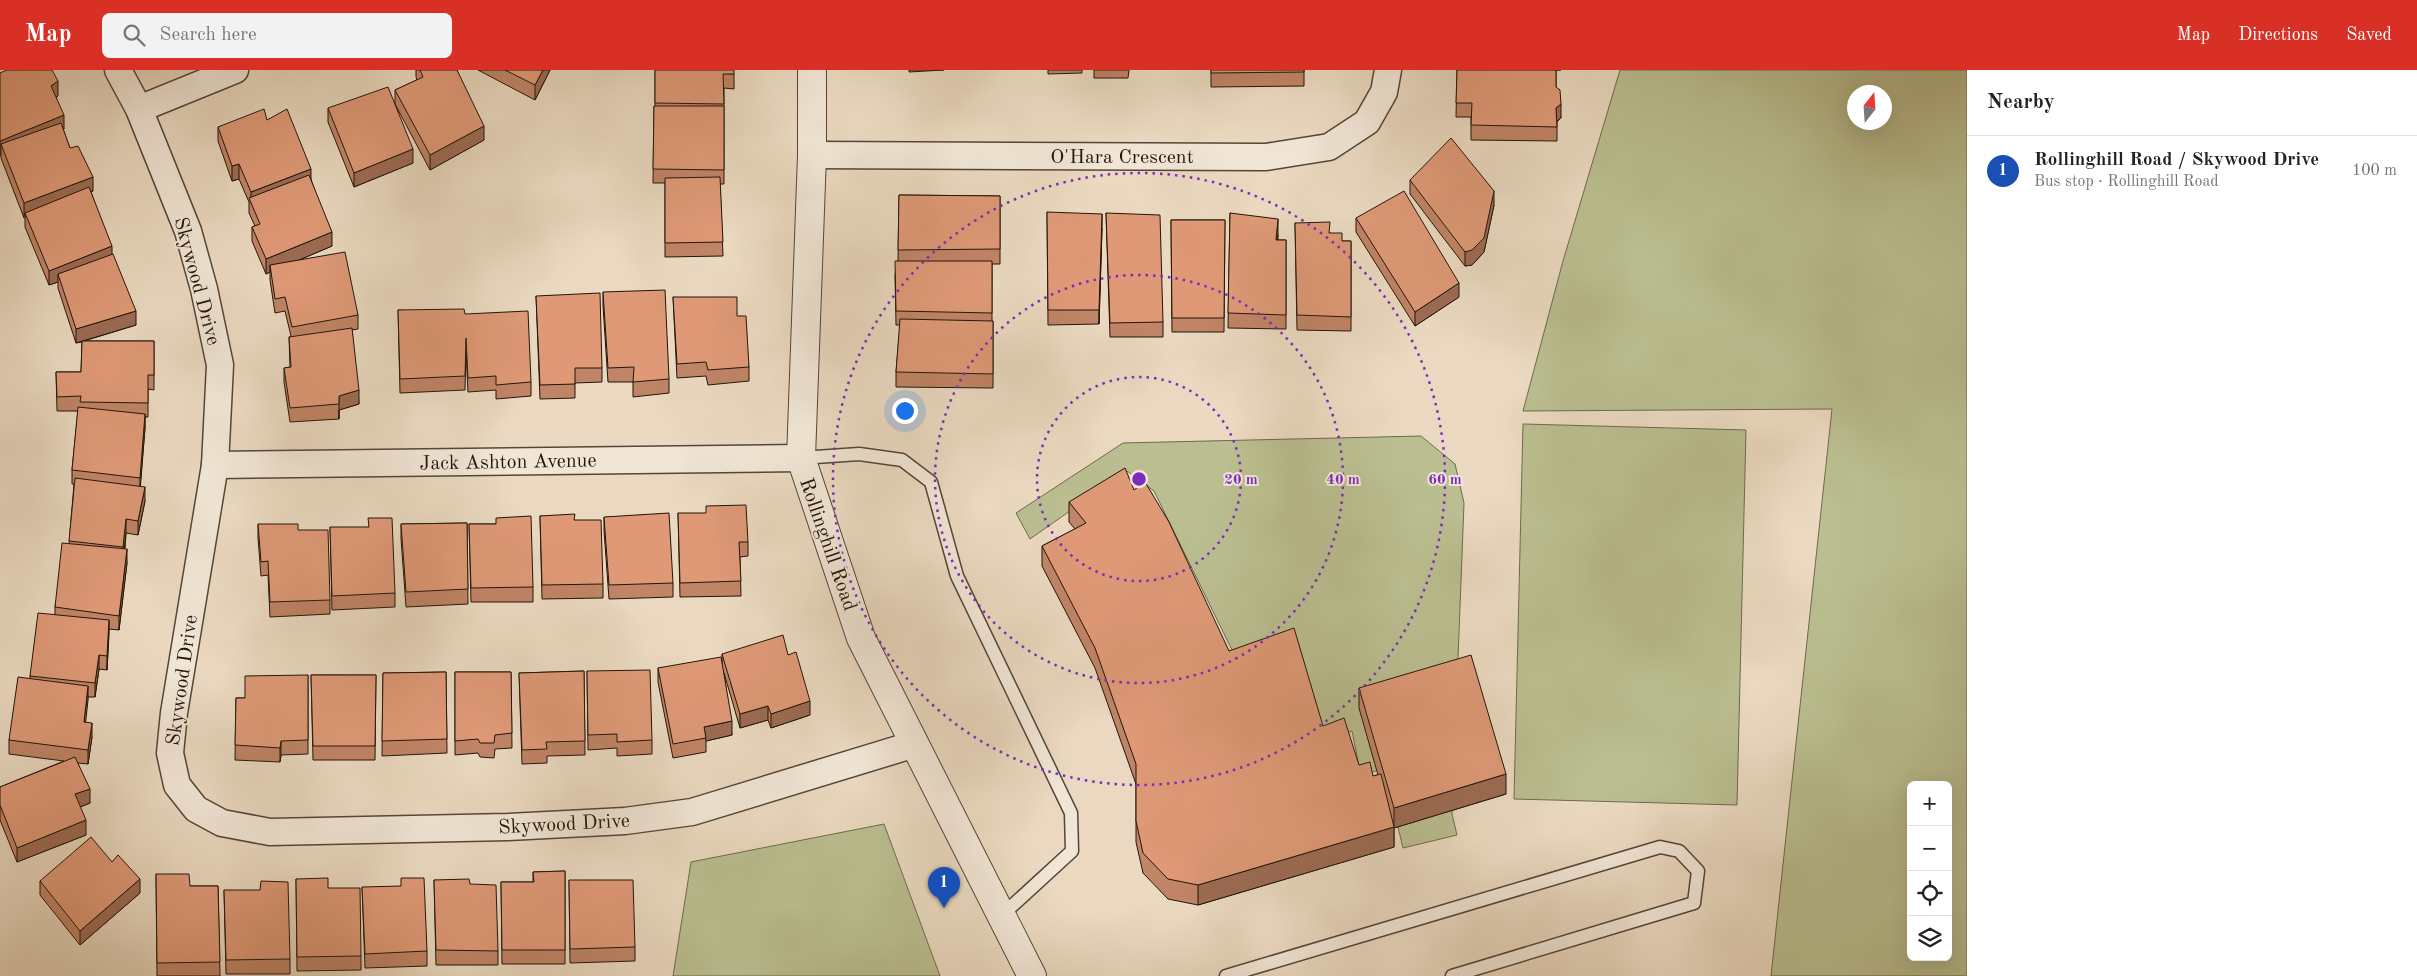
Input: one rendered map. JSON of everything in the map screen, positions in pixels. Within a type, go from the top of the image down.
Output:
[{"type":"street","name":"Skywood Drive","points":[[118,70],[139,109],[188,231],[204,289],[220,365],[215,465],[174,713],[170,753],[177,785],[196,809],[222,823],[270,832],[508,827],[625,822],[692,812],[915,744]]},
{"type":"street","points":[[139,109],[235,70]]},
{"type":"street","name":"Rollinghill Road","points":[[812,70],[812,155],[801,458],[861,638],[1032,976]]},
{"type":"street","name":"O'Hara Crescent","points":[[812,155],[1266,157],[1329,147],[1366,122],[1384,92],[1388,70]]},
{"type":"street","name":"Jack Ashton Avenue","points":[[215,465],[801,458]]},
{"type":"lane","points":[[801,458],[859,454],[902,460],[932,482],[957,576],[1070,813],[1072,851],[1001,916]]},
{"type":"lane","points":[[1226,976],[1660,847],[1679,851],[1698,871],[1694,902],[1452,976]]},
{"type":"green space","points":[[1620,70],[1967,70],[1967,976],[1771,976],[1832,409],[1523,411],[1563,261]]},
{"type":"green space","points":[[1523,424],[1746,430],[1737,805],[1514,799]]},
{"type":"green space","points":[[1421,436],[1455,464],[1464,503],[1452,814],[1457,835],[1403,848],[1384,768],[1361,776],[1352,731],[1325,738],[1234,654],[1154,491],[1127,471],[1030,539],[1016,513],[1123,443]]},
{"type":"green space","points":[[884,824],[940,976],[673,976],[691,862]]},
{"type":"building","points":[[7,70],[52,70],[58,81],[51,86],[64,115],[0,141],[0,73]]},
{"type":"building","points":[[420,70],[457,70],[484,126],[430,155],[395,90],[423,77]]},
{"type":"building","points":[[505,70],[543,70],[535,85]]},
{"type":"building","points":[[655,70],[734,70],[734,74],[723,74],[724,104],[655,103]]},
{"type":"building","points":[[1211,70],[1304,70],[1304,72],[1211,73]]},
{"type":"building","points":[[1457,70],[1556,70],[1556,87],[1560,90],[1561,104],[1556,108],[1557,127],[1471,125],[1472,103],[1456,103]]},
{"type":"building","points":[[388,87],[413,149],[354,173],[328,108]]},
{"type":"building","points":[[654,106],[724,106],[724,170],[653,169]]},
{"type":"building","points":[[264,109],[267,120],[287,109],[311,169],[251,192],[239,164],[232,166],[218,127]]},
{"type":"building","points":[[61,123],[70,148],[78,146],[93,177],[24,203],[1,144]]},
{"type":"building","points":[[1451,138],[1494,191],[1484,238],[1472,250],[1465,252],[1410,180]]},
{"type":"building","points":[[309,175],[332,232],[266,259],[252,227],[260,224],[249,198]]},
{"type":"building","points":[[720,177],[723,242],[665,243],[665,178]]},
{"type":"building","points":[[89,187],[112,246],[49,271],[25,213]]},
{"type":"building","points":[[1404,191],[1459,283],[1415,312],[1356,218]]},
{"type":"building","points":[[899,195],[1000,196],[1000,249],[898,250]]},
{"type":"building","points":[[1047,212],[1102,214],[1099,310],[1048,310]]},
{"type":"building","points":[[1106,213],[1160,215],[1163,322],[1110,323]]},
{"type":"building","points":[[1230,213],[1278,219],[1276,240],[1286,240],[1286,315],[1228,313]]},
{"type":"building","points":[[1171,220],[1225,220],[1224,318],[1172,318]]},
{"type":"building","points":[[1330,222],[1329,233],[1342,233],[1342,241],[1351,241],[1351,317],[1297,315],[1295,223]]},
{"type":"building","points":[[345,252],[358,315],[292,327],[285,297],[275,299],[270,265]]},
{"type":"building","points":[[113,254],[136,311],[76,329],[58,274]]},
{"type":"building","points":[[895,261],[992,261],[992,313],[896,311]]},
{"type":"building","points":[[665,290],[669,379],[633,382],[634,367],[608,368],[603,292]]},
{"type":"building","points":[[600,293],[602,368],[575,368],[575,384],[540,385],[536,296]]},
{"type":"building","points":[[673,297],[737,297],[737,316],[746,316],[749,367],[708,370],[706,362],[677,364]]},
{"type":"building","points":[[464,309],[465,314],[528,311],[531,382],[496,385],[496,376],[468,378],[466,338],[465,376],[400,379],[398,310]]},
{"type":"building","points":[[900,319],[993,321],[993,374],[896,372]]},
{"type":"building","points":[[352,328],[359,390],[339,396],[339,404],[290,408],[284,368],[291,367],[289,337]]},
{"type":"building","points":[[82,341],[154,341],[154,375],[148,375],[148,403],[80,402],[81,396],[57,397],[56,372],[81,372]]},
{"type":"building","points":[[78,407],[145,414],[140,478],[72,470]]},
{"type":"building","points":[[1125,468],[1134,490],[1145,482],[1169,522],[1229,651],[1294,628],[1323,726],[1344,718],[1359,765],[1370,762],[1373,776],[1381,774],[1394,827],[1198,885],[1168,879],[1143,853],[1136,821],[1136,764],[1095,648],[1042,546],[1086,523],[1069,502]]},
{"type":"building","points":[[75,478],[145,487],[138,521],[126,519],[123,547],[69,541]]},
{"type":"building","points":[[746,505],[748,542],[739,542],[741,581],[680,583],[678,513],[706,513],[706,506]]},
{"type":"building","points":[[669,513],[673,583],[609,585],[604,517]]},
{"type":"building","points":[[575,514],[574,520],[601,520],[603,584],[542,585],[540,516]]},
{"type":"building","points":[[531,516],[533,587],[471,588],[469,524],[496,524],[496,518]]},
{"type":"building","points":[[368,518],[392,518],[395,593],[332,596],[330,527],[369,527]]},
{"type":"building","points":[[467,523],[468,589],[406,592],[401,524]]},
{"type":"building","points":[[258,524],[298,524],[298,530],[328,530],[330,600],[270,602],[268,561],[261,562]]},
{"type":"building","points":[[62,543],[127,549],[119,616],[55,607]]},
{"type":"building","points":[[38,613],[109,620],[107,656],[99,655],[95,683],[30,676]]},
{"type":"building","points":[[783,635],[788,655],[796,652],[810,701],[771,714],[768,706],[740,714],[722,654]]},
{"type":"building","points":[[1471,655],[1506,774],[1394,808],[1359,688]]},
{"type":"building","points":[[721,657],[732,721],[704,727],[706,738],[673,744],[658,668]]},
{"type":"building","points":[[650,670],[652,740],[617,742],[617,734],[588,735],[587,671]]},
{"type":"building","points":[[584,671],[585,741],[546,742],[547,749],[522,750],[519,673]]},
{"type":"building","points":[[446,672],[447,739],[382,741],[383,673]]},
{"type":"building","points":[[455,672],[511,672],[512,733],[495,735],[494,743],[480,743],[478,739],[455,741]]},
{"type":"building","points":[[308,675],[308,740],[281,741],[280,748],[235,745],[236,698],[245,698],[245,676]]},
{"type":"building","points":[[311,675],[376,675],[375,746],[313,746]]},
{"type":"building","points":[[18,677],[88,686],[84,722],[92,723],[88,750],[9,740]]},
{"type":"building","points":[[75,757],[90,789],[75,794],[86,820],[17,848],[0,805],[0,787]]},
{"type":"building","points":[[91,837],[112,862],[118,855],[140,879],[80,931],[40,881]]},
{"type":"building","points":[[565,871],[565,950],[502,950],[501,882],[534,882],[533,872]]},
{"type":"building","points":[[156,874],[189,874],[190,886],[218,886],[220,962],[157,963]]},
{"type":"building","points":[[328,878],[328,888],[360,888],[361,956],[297,957],[296,879]]},
{"type":"building","points":[[401,878],[424,878],[427,951],[365,954],[362,887],[401,886]]},
{"type":"building","points":[[469,879],[470,884],[496,885],[498,951],[436,950],[434,880]]},
{"type":"building","points":[[569,880],[633,880],[635,947],[570,949]]},
{"type":"building","points":[[261,881],[288,882],[290,959],[226,960],[224,890],[260,890]]},
{"type":"place","name":"Rollinghill Road / Skywood Drive","points":[[944,908]]}]
